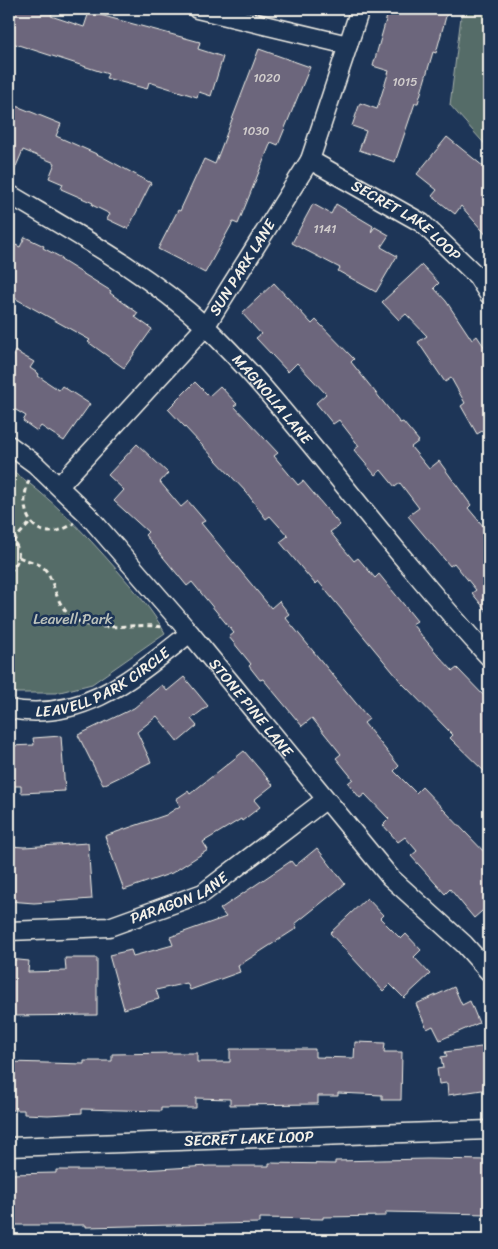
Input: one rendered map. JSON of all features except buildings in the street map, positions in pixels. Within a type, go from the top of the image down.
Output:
[{"type":"street","points":[[198,9],[348,45]]},
{"type":"street","name":"SUN PARK LANE","points":[[59,486],[205,327],[310,160],[360,9]]},
{"type":"street","name":"SECRET LAKE LOOP","points":[[310,160],[422,223],[476,276],[489,295]]},
{"type":"street","name":"MAGNOLIA LANE","points":[[9,194],[85,239],[142,276],[205,327],[264,387],[451,616],[489,657]]},
{"type":"street","name":"STONE PINE LANE","points":[[9,445],[35,464],[87,514],[190,633],[390,877],[464,944],[489,972]]},
{"type":"street","name":"LEAVELL PARK CIRCLE","points":[[9,709],[28,713],[63,709],[91,702],[126,683],[190,633]]},
{"type":"street","name":"PARAGON LANE","points":[[9,931],[109,927],[203,893],[325,800]]},
{"type":"street","name":"SECRET LAKE LOOP","points":[[9,1147],[489,1130]]},
{"type":"path","points":[[35,464],[23,496],[26,514],[31,522],[44,531],[58,532],[87,514]]},
{"type":"path","points":[[13,541],[31,522]]},
{"type":"path","points":[[9,537],[18,548],[19,557],[14,568],[9,572]]},
{"type":"path","points":[[19,557],[42,566],[49,576],[60,606],[68,614],[83,623],[100,626],[150,625],[190,633]]},
{"type":"green space","points":[[462,9],[489,9],[489,149],[450,105]]},
{"type":"green space","name":"Leavell Park","points":[[9,468],[53,503],[92,542],[142,600],[165,633],[92,684],[56,693],[9,693]]}]
